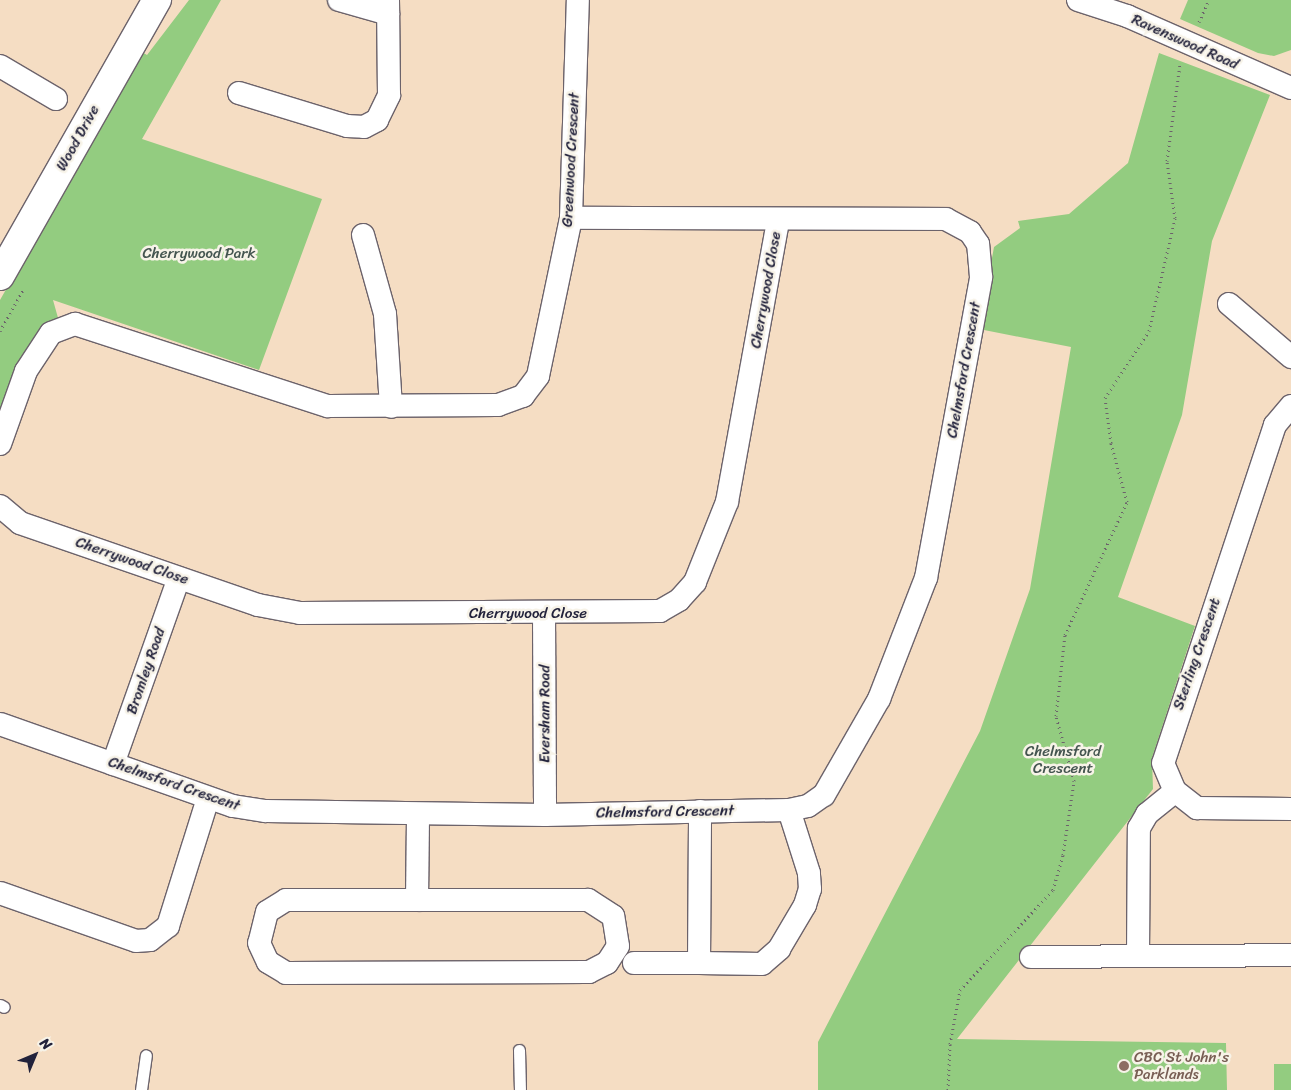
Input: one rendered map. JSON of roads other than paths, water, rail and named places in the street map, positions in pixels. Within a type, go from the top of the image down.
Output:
[{"type":"street","name":"Wood Drive","points":[[0,276],[157,0]]},
{"type":"street","points":[[239,93],[347,126],[364,127],[377,120],[389,95],[388,7],[339,0]]},
{"type":"street","name":"Greenwood Crescent","points":[[391,407],[512,403],[528,392],[538,376],[571,218],[578,0]]},
{"type":"street","name":"Ravenswood Road","points":[[1078,0],[1127,16],[1187,44],[1291,88]]},
{"type":"street","points":[[0,66],[56,99]]},
{"type":"street","name":"Chelmsford Crescent","points":[[0,724],[208,798],[266,811],[545,815],[789,810],[808,806],[824,795],[839,776],[879,699],[926,578],[982,258],[970,232],[946,219],[778,221],[571,218]]},
{"type":"street","name":"Cherrywood Close","points":[[0,506],[20,523],[258,605],[300,613],[650,613],[680,600],[695,582],[733,480],[778,221]]},
{"type":"street","points":[[0,444],[26,371],[51,333],[74,324],[328,406],[391,407],[385,314],[363,235]]},
{"type":"street","points":[[1229,304],[1291,358]]},
{"type":"street","name":"Sterling Crescent","points":[[1175,791],[1165,772],[1165,749],[1276,425],[1291,406]]},
{"type":"street","name":"Bromley Road","points":[[114,764],[179,578]]},
{"type":"street","name":"Eversham Road","points":[[544,613],[545,815]]},
{"type":"street","points":[[1138,956],[1138,828],[1147,814],[1175,791],[1204,810],[1291,809]]},
{"type":"street","points":[[0,892],[136,941],[157,937],[168,926],[208,798]]},
{"type":"street","points":[[634,963],[762,964],[779,949],[805,905],[810,888],[809,873],[789,810]]},
{"type":"street","points":[[699,963],[700,811]]},
{"type":"street","points":[[417,900],[418,814]]},
{"type":"street","points":[[286,900],[417,900],[588,900],[613,916],[618,946],[607,963],[589,972],[286,973],[268,962],[259,943],[267,912],[286,900]]},
{"type":"street","points":[[1031,957],[1291,955]]},
{"type":"lane","points":[[519,1050],[520,1090]]},
{"type":"lane","points":[[141,1090],[146,1055]]},
{"type":"place","name":"CBC St John's Parklands","points":[[1124,1066]]},
{"type":"park label","name":"Cherrywood Park","points":[[199,254]]}]
